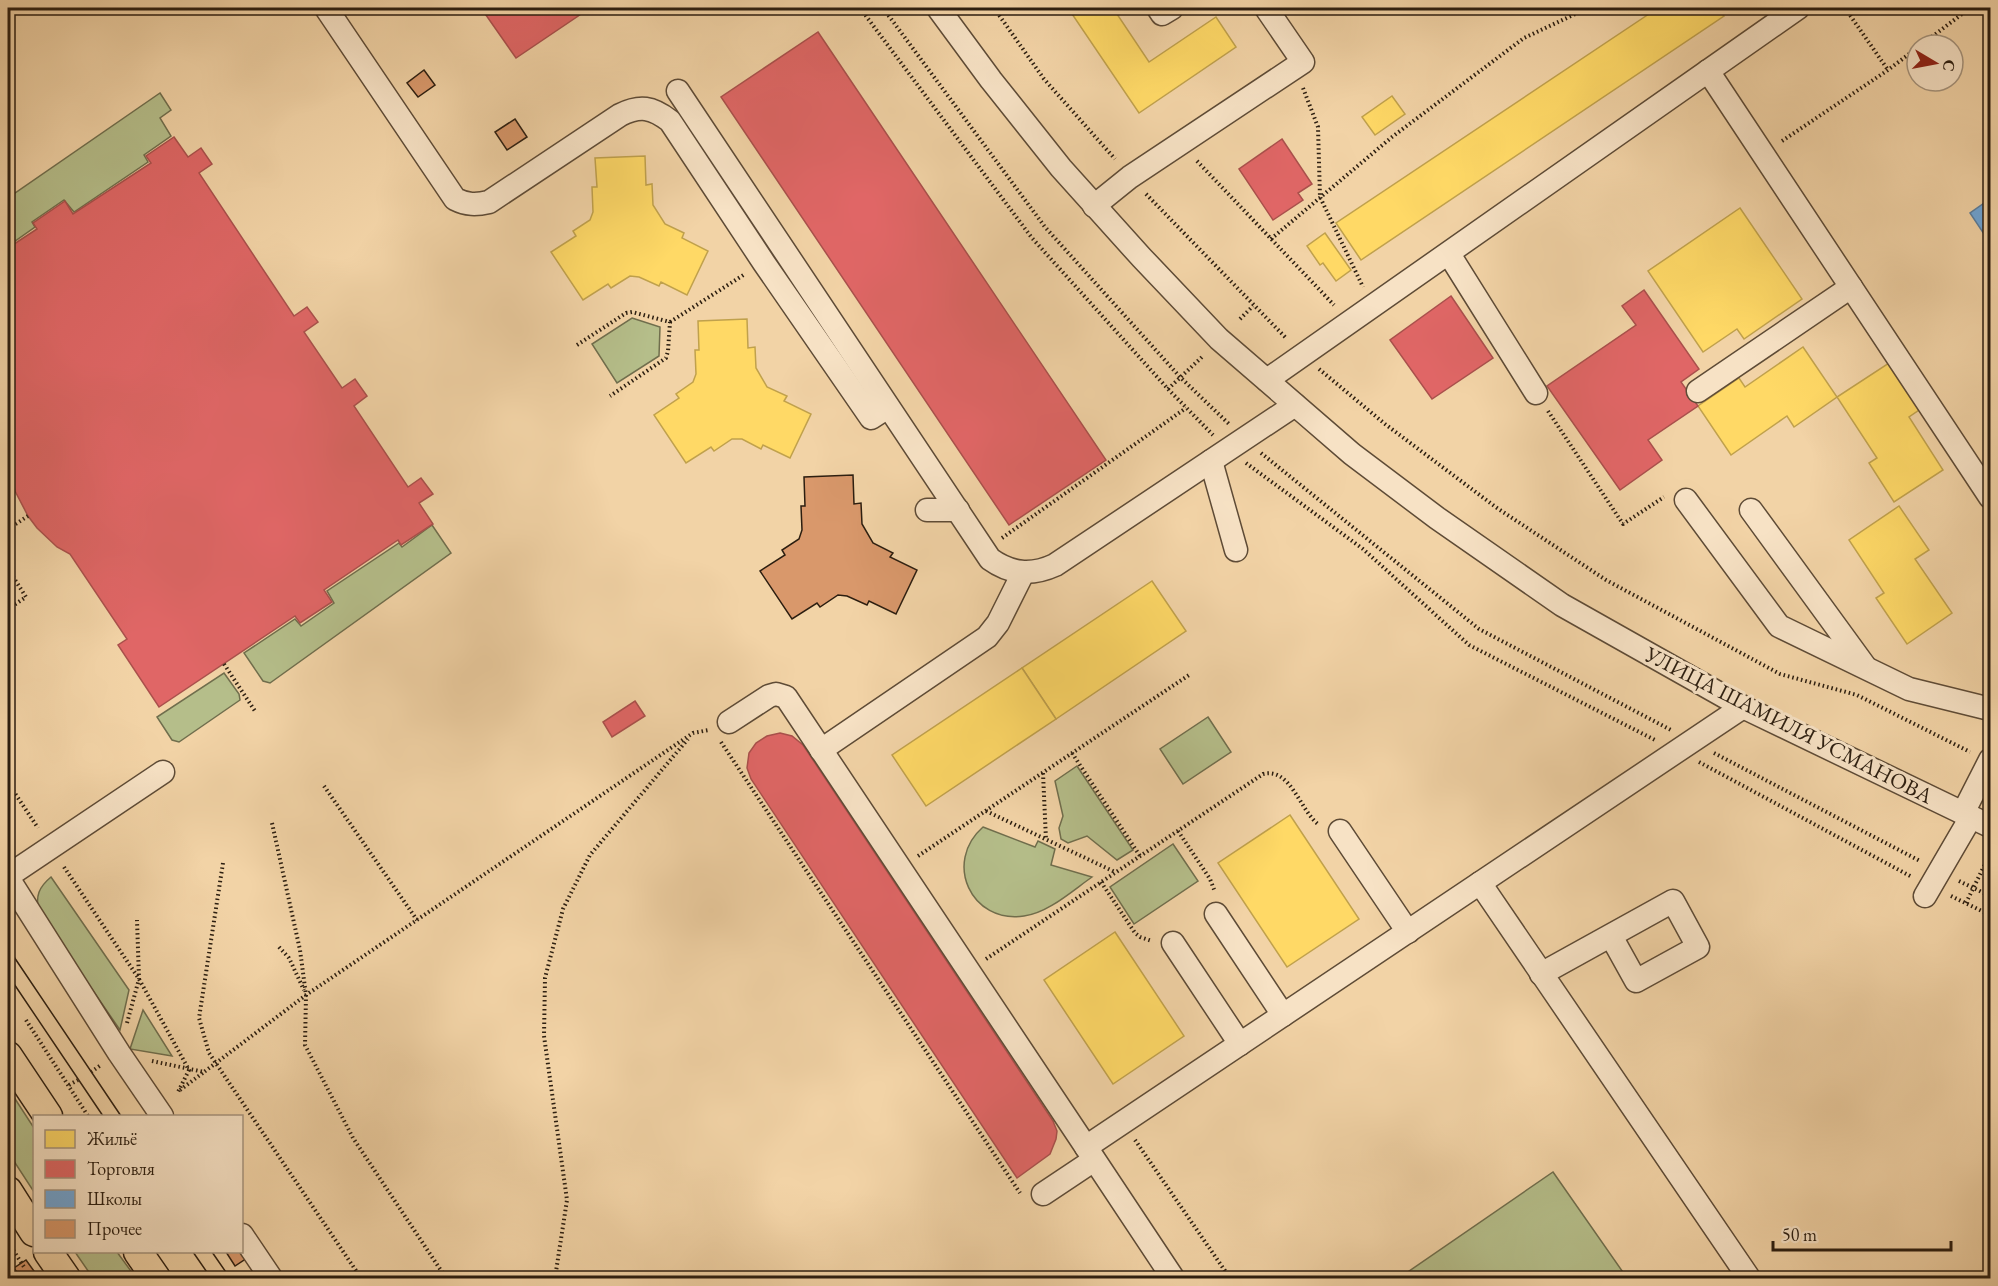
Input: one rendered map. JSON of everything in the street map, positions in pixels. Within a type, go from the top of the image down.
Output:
[{"type":"main road","points":[[8,1056],[47,1115]]},
{"type":"main road","points":[[8,1191],[33,1230]]},
{"type":"main road","points":[[49,1253],[66,1278]]},
{"type":"main road","points":[[139,1253],[156,1278]]},
{"type":"street","points":[[326,8],[455,199],[470,205],[489,202],[632,109],[645,108],[660,113],[670,121],[764,263],[872,418],[888,407]]},
{"type":"street","name":"УЛИЦА ШАМИЛЯ УСМАНОВА","points":[[939,8],[991,80],[1094,206],[1219,339],[1352,454],[1427,511],[1562,605],[1743,707],[1975,819]]},
{"type":"street","points":[[1158,8],[1162,14],[1172,8]]},
{"type":"street","points":[[1094,206],[1130,177],[1182,145],[1303,62],[1266,8]]},
{"type":"street","points":[[1267,381],[1798,8]]},
{"type":"street","points":[[1708,71],[1990,497]]},
{"type":"street","points":[[678,91],[984,551],[990,559],[1001,566],[1023,573],[1055,565],[1294,405]]},
{"type":"street","points":[[1449,254],[1536,393]]},
{"type":"street","points":[[1698,390],[1851,286]]},
{"type":"street","points":[[1219,455],[1236,550]]},
{"type":"street","points":[[1686,500],[1779,626],[1909,689],[1990,709]]},
{"type":"street","points":[[927,510],[958,510]]},
{"type":"street","points":[[1751,510],[1866,668]]},
{"type":"street","points":[[821,750],[987,637],[998,623],[1023,573]]},
{"type":"street","points":[[720,730],[769,696],[786,697],[1173,1278]]},
{"type":"street","points":[[1033,1196],[1090,1154],[1123,1122],[1743,707]]},
{"type":"street","points":[[1928,892],[1975,819],[1990,761]]},
{"type":"street","points":[[163,772],[8,877],[119,1053],[169,1108]]},
{"type":"street","points":[[1340,831],[1408,932]]},
{"type":"street","points":[[1480,884],[1749,1278]]},
{"type":"street","points":[[1216,914],[1283,1015]]},
{"type":"street","points":[[1541,974],[1611,936]]},
{"type":"street","points":[[1173,943],[1240,1044]]},
{"type":"street","points":[[243,1236],[271,1278]]},
{"type":"path","points":[[860,8],[1032,238],[1186,408],[1219,455],[1363,549],[1469,645],[1678,751],[1928,892],[1966,903],[1990,915]]},
{"type":"path","points":[[994,8],[1044,79],[1130,177],[1303,355],[1385,424],[1497,508],[1606,580],[1780,674],[1857,695],[1990,761]]},
{"type":"path","points":[[1271,238],[1392,137],[1524,38],[1588,8]]},
{"type":"path","points":[[1846,8],[1888,70]]},
{"type":"path","points":[[1937,33],[1970,8]]},
{"type":"path","points":[[1763,153],[1905,57]]},
{"type":"path","points":[[1296,67],[1318,127],[1320,197],[1373,307]]},
{"type":"path","points":[[1182,145],[1351,323]]},
{"type":"path","points":[[670,322],[764,263]]},
{"type":"path","points":[[1240,319],[1253,306]]},
{"type":"path","points":[[577,345],[626,313],[641,312],[670,322]]},
{"type":"path","points":[[610,396],[666,358],[670,322]]},
{"type":"path","points":[[1168,388],[1202,357]]},
{"type":"path","points":[[1536,393],[1623,524],[1678,489],[1686,500]]},
{"type":"path","points":[[984,551],[1186,408]]},
{"type":"path","points":[[8,529],[28,516]]},
{"type":"path","points":[[8,569],[26,597],[8,609]]},
{"type":"path","points":[[224,664],[255,711]]},
{"type":"path","points":[[900,868],[1190,675]]},
{"type":"path","points":[[178,1092],[306,995],[693,733],[720,730],[1033,1196]]},
{"type":"path","points":[[555,1278],[567,1200],[544,1036],[545,978],[563,909],[590,855],[693,733]]},
{"type":"path","points":[[1072,753],[1140,856]]},
{"type":"path","points":[[969,971],[1263,774],[1273,772],[1283,777],[1312,820],[1323,827],[1340,831]]},
{"type":"path","points":[[1043,773],[1046,840]]},
{"type":"path","points":[[8,783],[139,979],[189,1070]]},
{"type":"path","points":[[324,786],[417,920]]},
{"type":"path","points":[[986,811],[1116,873]]},
{"type":"path","points":[[272,823],[300,950],[306,995],[305,1045],[353,1138],[446,1278]]},
{"type":"path","points":[[1178,831],[1213,885],[1216,914]]},
{"type":"path","points":[[1966,903],[1990,854]]},
{"type":"path","points":[[223,863],[199,1018],[209,1053],[361,1278]]},
{"type":"path","points":[[1101,882],[1135,933],[1145,939],[1173,943]]},
{"type":"path","points":[[137,920],[139,979],[119,1053],[204,1072]]},
{"type":"path","points":[[279,947],[289,958],[306,995]]},
{"type":"path","points":[[27,1020],[87,1115]]},
{"type":"path","points":[[169,1108],[189,1070]]},
{"type":"path","points":[[69,1085],[78,1080]]},
{"type":"path","points":[[1123,1122],[1230,1278]]},
{"type":"green space","points":[[160,93],[171,110],[160,118],[171,136],[144,155],[148,162],[74,212],[64,200],[32,222],[35,227],[8,246],[8,198]]},
{"type":"green space","points":[[632,318],[660,327],[659,356],[617,383],[592,344]]},
{"type":"green space","points":[[432,525],[451,553],[270,683],[263,681],[244,653],[295,619],[301,626],[334,603],[327,591],[399,543],[402,547]]},
{"type":"green space","points":[[224,673],[239,694],[240,700],[179,742],[172,740],[157,717]]},
{"type":"green space","points":[[1208,717],[1231,752],[1183,784],[1160,749]]},
{"type":"green space","points":[[1077,766],[1133,850],[1117,860],[1087,836],[1068,843],[1061,839],[1059,828],[1063,816],[1055,781]]},
{"type":"green space","points":[[983,827],[1035,847],[1038,841],[1055,849],[1051,865],[1092,877],[1060,901],[1033,914],[1005,916],[990,910],[977,901],[964,873],[965,857],[971,841]]},
{"type":"green space","points":[[1173,844],[1198,881],[1134,924],[1110,887]]},
{"type":"green space","points":[[51,877],[129,990],[120,1030],[39,912],[39,892]]},
{"type":"green space","points":[[143,1010],[172,1056],[130,1049]]},
{"type":"green space","points":[[8,1088],[33,1126],[33,1190],[8,1152]]},
{"type":"green space","points":[[1553,1172],[1627,1278],[1399,1278]]},
{"type":"green space","points":[[76,1253],[118,1253],[136,1278],[93,1278]]},
{"type":"building: Жильё","points":[[1068,8],[1113,8],[1149,62],[1216,17],[1236,47],[1139,113]]},
{"type":"building: Жильё","points":[[1658,8],[1718,8],[1724,16],[1361,260],[1336,223]]},
{"type":"building: Жильё","points":[[1392,96],[1405,114],[1375,135],[1362,117]]},
{"type":"building: Жильё","points":[[645,156],[646,185],[652,184],[653,205],[665,224],[684,233],[682,238],[708,251],[687,295],[661,282],[659,286],[639,277],[630,276],[611,288],[608,284],[583,300],[551,252],[576,236],[573,231],[590,220],[593,212],[592,187],[597,187],[595,158]]},
{"type":"building: Жильё","points":[[1740,208],[1802,299],[1744,339],[1737,329],[1703,352],[1648,271]]},
{"type":"building: Жильё","points":[[1325,233],[1351,270],[1336,281],[1323,263],[1320,265],[1307,246]]},
{"type":"building: Жильё","points":[[747,319],[748,348],[755,347],[756,368],[767,387],[787,396],[784,401],[811,414],[790,458],[763,445],[761,449],[742,439],[732,439],[714,451],[711,447],[686,463],[654,415],[679,398],[676,394],[693,382],[696,374],[695,350],[699,350],[698,321]]},
{"type":"building: Жильё","points":[[1803,347],[1837,397],[1794,427],[1787,416],[1731,455],[1698,406],[1739,378],[1745,387]]},
{"type":"building: Жильё","points":[[1892,361],[1922,408],[1909,417],[1943,470],[1894,502],[1869,463],[1877,458],[1837,397]]},
{"type":"building: Жильё","points":[[1899,506],[1929,550],[1915,559],[1952,613],[1907,644],[1876,598],[1884,593],[1849,540]]},
{"type":"building: Жильё","points":[[1152,581],[1186,631],[1056,719],[1022,668]]},
{"type":"building: Жильё","points":[[1022,668],[1056,719],[926,806],[892,755]]},
{"type":"building: Жильё","points":[[1290,815],[1359,919],[1287,967],[1218,863]]},
{"type":"building: Жильё","points":[[1115,932],[1184,1036],[1113,1084],[1044,980]]},
{"type":"building: Торговля","points":[[481,8],[590,8],[516,58]]},
{"type":"building: Торговля","points":[[818,32],[1106,460],[1009,525],[721,97]]},
{"type":"building: Торговля","points":[[174,137],[188,157],[201,148],[212,164],[199,173],[294,316],[307,307],[318,322],[304,332],[342,388],[355,379],[367,396],[354,406],[408,487],[421,478],[433,494],[419,503],[433,524],[401,545],[398,540],[324,590],[332,602],[300,623],[295,616],[159,707],[118,645],[127,639],[70,554],[57,547],[37,528],[15,491],[8,460],[8,248],[37,229],[33,223],[65,201],[73,214],[151,163],[146,156]]},
{"type":"building: Торговля","points":[[1282,139],[1312,184],[1298,193],[1303,200],[1273,220],[1239,169]]},
{"type":"building: Торговля","points":[[1644,290],[1699,369],[1681,382],[1698,406],[1648,440],[1662,460],[1620,490],[1547,386],[1636,325],[1622,306]]},
{"type":"building: Торговля","points":[[1451,296],[1493,358],[1432,399],[1390,340]]},
{"type":"building: Торговля","points":[[635,701],[645,716],[612,737],[603,722]]},
{"type":"building: Торговля","points":[[780,733],[792,736],[803,745],[1053,1121],[1057,1131],[1050,1154],[1017,1178],[751,779],[747,768],[749,753],[756,743],[767,736]]},
{"type":"building: Школы","points":[[1990,199],[1990,243],[1970,213]]},
{"type":"building: Прочее","points":[[424,70],[435,85],[418,97],[407,83]]},
{"type":"building: Прочее","points":[[515,119],[527,137],[507,150],[495,132]]},
{"type":"building: Прочее","points":[[853,475],[854,504],[861,503],[862,524],[873,543],[893,553],[890,557],[917,570],[896,614],[869,601],[867,605],[847,596],[838,595],[820,607],[817,603],[792,619],[760,571],[785,555],[782,550],[799,539],[802,530],[801,506],[805,506],[804,477]]},
{"type":"building: Прочее","points":[[227,1253],[243,1253],[247,1258],[235,1266]]},
{"type":"building: Прочее","points":[[26,1260],[39,1278],[21,1278],[14,1268]]},
{"type":"tram line","points":[[8,948],[120,1115]]},
{"type":"tram line","points":[[8,975],[102,1115]]},
{"type":"tram line","points":[[194,1253],[211,1278]]},
{"type":"tram line","points":[[213,1253],[230,1278]]}]
